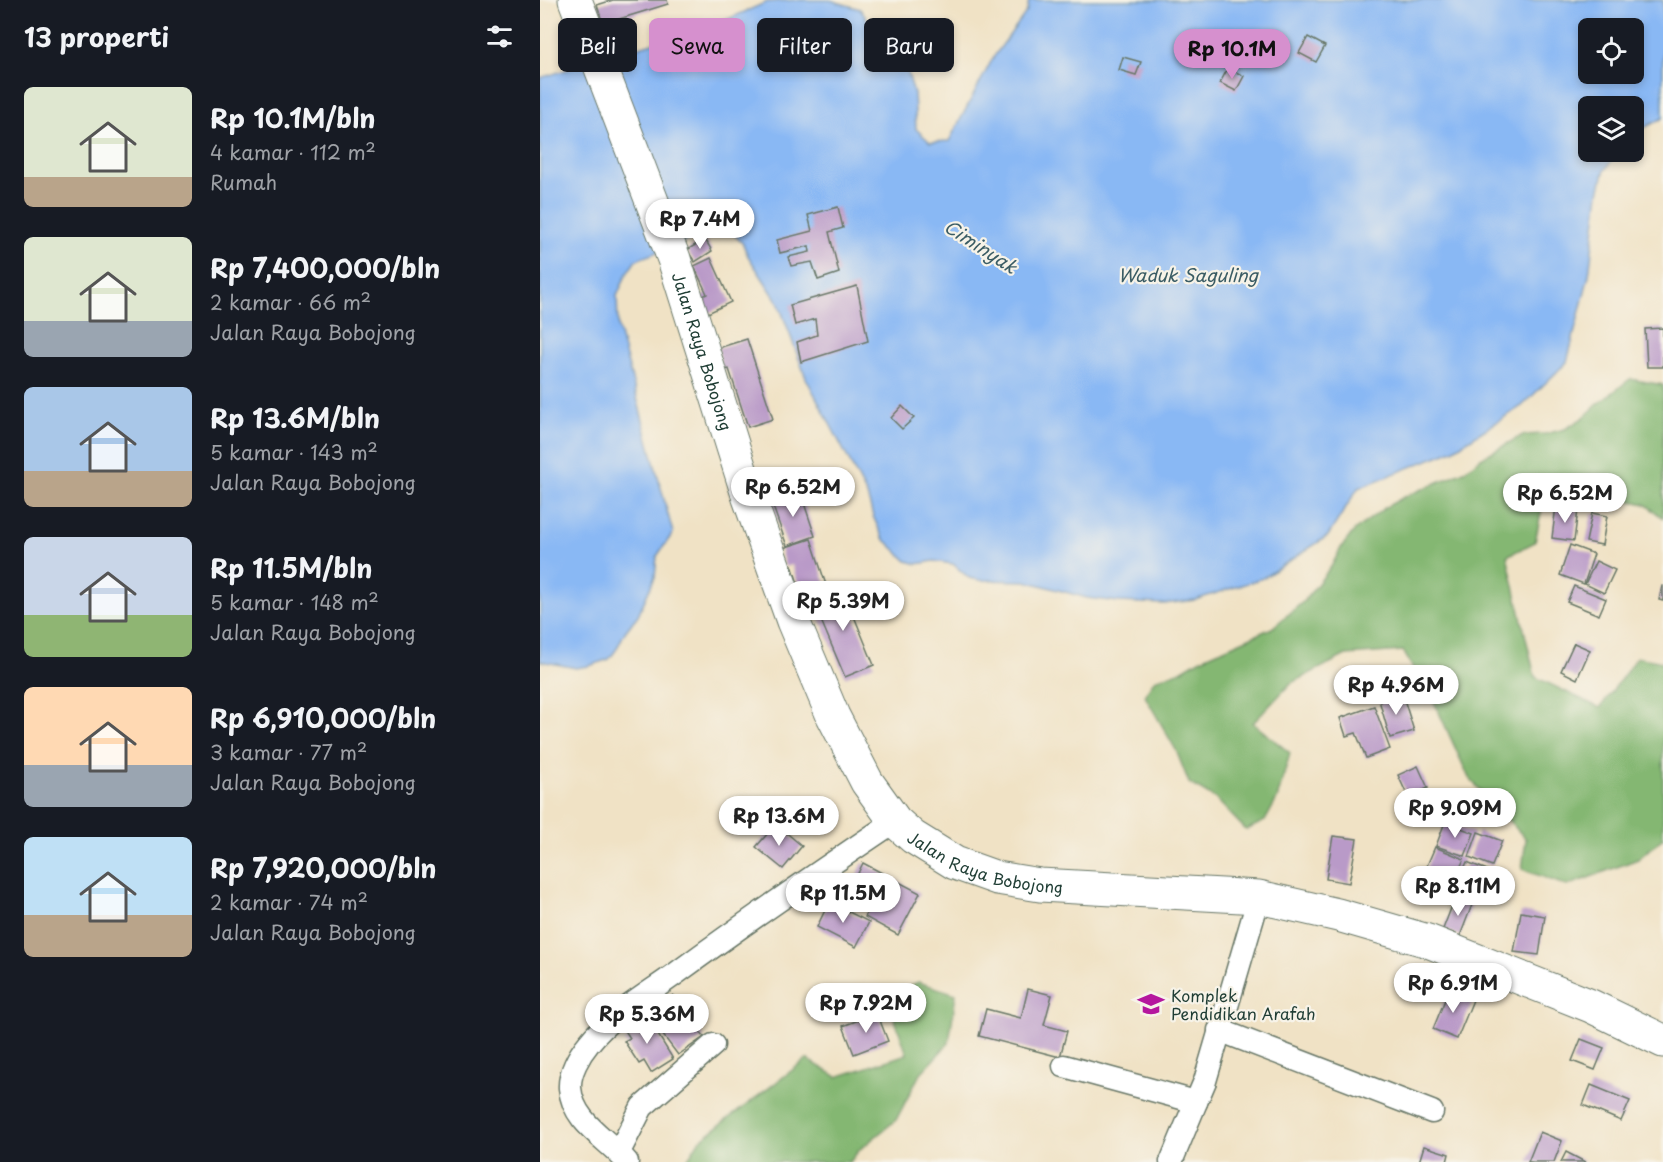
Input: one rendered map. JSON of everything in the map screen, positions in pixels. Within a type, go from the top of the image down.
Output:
[{"type":"main road","name":"Jalan Raya Bobojong","points":[[579,8],[674,259],[749,498],[794,621],[833,716],[867,782],[895,821],[913,837],[956,863],[997,878],[1040,885],[1259,897],[1338,915],[1428,941],[1591,1006],[1663,1041]]},
{"type":"street","points":[[713,1045],[642,1107],[623,1157],[594,1132],[575,1107],[570,1088],[572,1072],[589,1043],[614,1018],[761,911],[895,821]]},
{"type":"street","points":[[1171,1162],[1205,1081],[1259,897]]},
{"type":"street","points":[[1219,1030],[1432,1112]]},
{"type":"street","points":[[1064,1065],[1196,1102]]},
{"type":"green space","points":[[1630,379],[1663,385],[1663,518],[1645,504],[1586,491],[1544,498],[1535,542],[1507,556],[1535,677],[1600,708],[1637,657],[1663,662],[1663,838],[1638,859],[1567,886],[1522,869],[1526,839],[1469,778],[1437,708],[1403,651],[1346,655],[1291,683],[1253,723],[1290,753],[1277,799],[1265,821],[1246,830],[1216,799],[1189,783],[1176,750],[1145,696],[1154,680],[1181,671],[1199,660],[1272,628],[1304,601],[1331,567],[1341,548],[1354,531],[1386,507],[1464,471],[1481,458],[1523,435],[1545,434],[1565,429],[1583,418]]},
{"type":"green space","points":[[918,982],[956,994],[949,1043],[920,1074],[896,1120],[859,1150],[850,1162],[686,1162],[699,1141],[807,1059],[837,1077],[907,1054],[894,1017],[899,992]]},
{"type":"water","name":"Waduk Saguling","points":[[794,0],[830,0],[860,9],[866,18],[864,18],[864,72],[908,72],[914,94],[916,129],[930,142],[949,141],[993,58],[1027,11],[1029,0],[1663,0],[1663,118],[1644,128],[1644,96],[1578,96],[1578,162],[1610,162],[1604,172],[1599,193],[1589,275],[1567,362],[1522,406],[1453,450],[1358,488],[1328,536],[1263,578],[1195,600],[1164,604],[1087,598],[1026,581],[969,578],[953,564],[934,561],[917,564],[907,561],[883,538],[867,495],[806,378],[778,302],[748,256],[743,244],[726,226],[636,260],[626,275],[617,296],[618,327],[673,533],[657,556],[655,577],[638,615],[609,659],[576,668],[540,661],[540,78],[559,72],[637,72],[637,48],[649,44],[649,72],[745,72],[745,18],[731,18],[767,2]]},
{"type":"building","points":[[613,0],[667,0],[668,4],[622,18],[601,18],[597,5]]},
{"type":"building","points":[[1308,37],[1325,46],[1316,62],[1299,53]]},
{"type":"building","points":[[1123,57],[1141,62],[1136,75],[1119,70]]},
{"type":"building","points":[[1228,68],[1244,76],[1236,91],[1220,83]]},
{"type":"building","points":[[838,207],[843,228],[829,232],[839,273],[818,280],[812,262],[791,266],[788,257],[810,252],[809,246],[780,253],[777,240],[812,231],[808,215]]},
{"type":"building","points":[[705,239],[712,251],[695,262],[687,250]]},
{"type":"building","points":[[711,258],[731,302],[706,314],[699,298],[707,294],[694,266]]},
{"type":"building","points":[[857,286],[868,341],[801,362],[797,342],[817,335],[815,319],[795,325],[790,305]]},
{"type":"building","points":[[1663,328],[1663,367],[1647,367],[1645,329]]},
{"type":"building","points":[[747,339],[773,419],[748,427],[729,369],[722,370],[718,348]]},
{"type":"building","points":[[902,406],[914,418],[902,429],[891,418]]},
{"type":"building","points":[[800,491],[815,536],[787,546],[771,501]]},
{"type":"building","points":[[1556,506],[1578,510],[1574,541],[1552,538]]},
{"type":"building","points":[[1592,513],[1607,516],[1602,545],[1586,542]]},
{"type":"building","points":[[811,539],[827,588],[802,596],[792,565],[785,567],[780,549]]},
{"type":"building","points":[[1570,545],[1594,554],[1584,584],[1560,575]]},
{"type":"building","points":[[1596,561],[1615,570],[1604,593],[1585,584]]},
{"type":"building","points":[[1574,586],[1606,599],[1599,615],[1567,602]]},
{"type":"building","points":[[1663,586],[1663,601],[1659,600]]},
{"type":"building","points":[[842,587],[874,665],[845,677],[812,599]]},
{"type":"building","points":[[1574,643],[1590,650],[1577,679],[1561,671]]},
{"type":"building","points":[[1402,693],[1414,731],[1390,738],[1379,700]]},
{"type":"building","points":[[1374,706],[1390,749],[1366,758],[1356,733],[1346,736],[1340,718]]},
{"type":"building","points":[[1418,766],[1428,788],[1408,797],[1398,775]]},
{"type":"building","points":[[1445,822],[1474,833],[1465,856],[1436,846]]},
{"type":"building","points":[[776,824],[802,846],[783,869],[756,847]]},
{"type":"building","points":[[1478,832],[1502,841],[1492,866],[1469,857]]},
{"type":"building","points":[[1333,836],[1357,839],[1349,883],[1326,879]]},
{"type":"building","points":[[1435,847],[1464,859],[1451,888],[1423,875]]},
{"type":"building","points":[[1467,862],[1487,870],[1476,898],[1455,890]]},
{"type":"building","points":[[863,863],[920,893],[898,935],[865,917],[871,905],[848,894]]},
{"type":"building","points":[[1455,898],[1472,905],[1460,936],[1443,929]]},
{"type":"building","points":[[829,902],[869,922],[856,947],[817,927]]},
{"type":"building","points":[[1521,912],[1545,916],[1539,955],[1514,952]]},
{"type":"building","points":[[1028,989],[1052,995],[1044,1025],[1067,1031],[1060,1057],[979,1036],[986,1009],[1021,1018]]},
{"type":"building","points":[[1449,990],[1473,1000],[1457,1039],[1433,1029]]},
{"type":"building","points":[[673,995],[704,1037],[678,1055],[647,1014]]},
{"type":"building","points":[[877,1013],[888,1041],[854,1054],[843,1026]]},
{"type":"building","points":[[646,1015],[673,1059],[651,1073],[644,1061],[639,1064],[624,1041],[630,1038],[624,1029]]},
{"type":"building","points":[[1581,1039],[1604,1048],[1595,1070],[1572,1061]]},
{"type":"building","points":[[1591,1085],[1630,1101],[1621,1121],[1583,1105]]},
{"type":"building","points":[[1540,1132],[1562,1141],[1554,1162],[1528,1162]]},
{"type":"building","points":[[1424,1146],[1449,1154],[1447,1162],[1419,1162]]},
{"type":"building","points":[[1566,1152],[1585,1162],[1561,1162]]},
{"type":"place","name":"Komplek Pendidikan Arafah","points":[[1151,1004]]},
{"type":"water label","name":"Ciminyak","points":[[981,246]]}]
